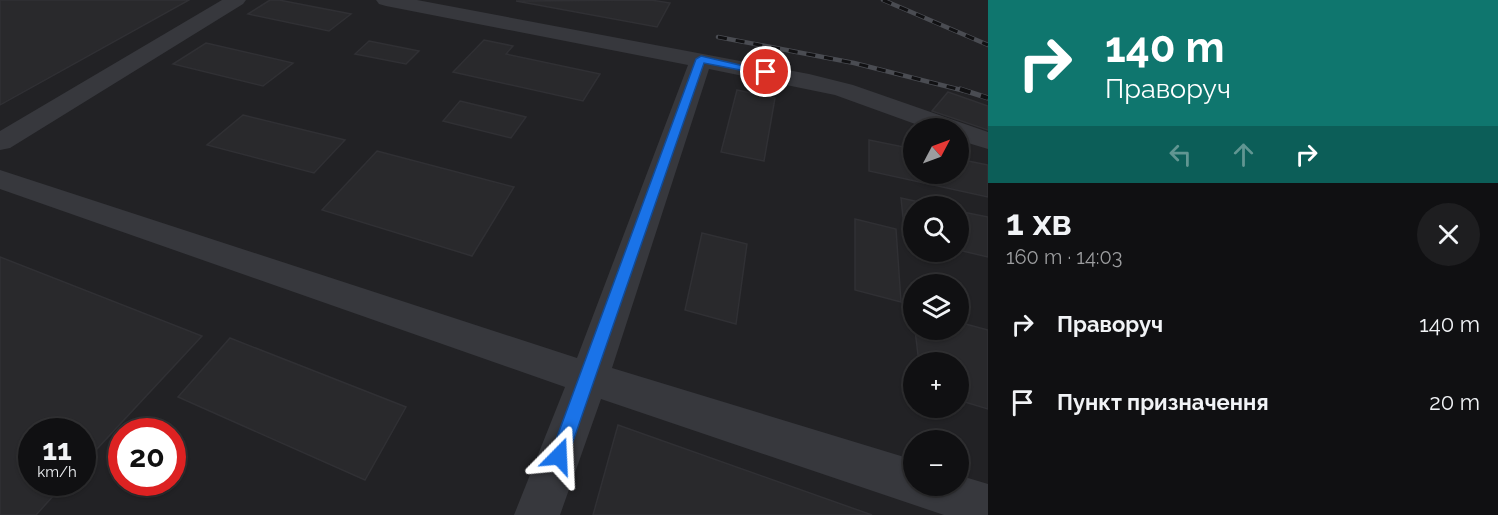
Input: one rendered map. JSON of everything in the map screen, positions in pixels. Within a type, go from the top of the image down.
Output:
[{"type":"lane","points":[[0,142],[236,0]]},
{"type":"lane","points":[[386,0],[701,59],[844,90],[923,118]]},
{"type":"lane","points":[[537,515],[589,377],[701,59]]},
{"type":"lane","points":[[969,135],[988,141]]},
{"type":"lane","points":[[0,179],[523,358],[589,377],[903,478]]},
{"type":"lane","points":[[954,496],[988,507]]},
{"type":"shaded area","points":[[0,0],[988,0],[988,515],[0,515]]},
{"type":"building","points":[[0,0],[189,0],[0,105]]},
{"type":"building","points":[[270,0],[351,14],[329,31],[248,14]]},
{"type":"building","points":[[651,0],[670,3],[657,27],[516,1]]},
{"type":"building","points":[[484,40],[513,46],[506,54],[600,74],[583,101],[453,72]]},
{"type":"building","points":[[369,41],[419,51],[406,64],[355,54]]},
{"type":"building","points":[[206,43],[293,63],[263,86],[173,64]]},
{"type":"building","points":[[737,90],[775,98],[764,161],[721,152]]},
{"type":"building","points":[[948,92],[988,106],[988,130],[969,124],[969,118],[953,118],[932,111]]},
{"type":"building","points":[[460,101],[526,117],[511,138],[443,121]]},
{"type":"building","points":[[243,115],[345,140],[314,173],[207,145]]},
{"type":"building","points":[[869,140],[903,147],[903,178],[869,171]]},
{"type":"building","points":[[377,151],[514,187],[472,256],[322,210]]},
{"type":"building","points":[[969,161],[988,165],[988,197],[928,184],[969,184]]},
{"type":"building","points":[[969,213],[988,217],[988,257],[969,253]]},
{"type":"building","points":[[855,219],[896,229],[901,302],[855,290]]},
{"type":"building","points":[[702,233],[747,244],[736,324],[685,310]]},
{"type":"building","points":[[0,257],[202,336],[126,418],[108,418],[108,437],[96,450],[96,418],[18,418],[18,496],[53,496],[36,515],[0,515]]},
{"type":"building","points":[[969,325],[988,330],[988,409],[969,403],[969,352],[918,352],[916,340],[969,340]]},
{"type":"building","points":[[230,338],[406,407],[365,480],[178,397]]},
{"type":"building","points":[[618,425],[872,515],[593,515]]},
{"type":"railway","points":[[883,0],[988,45]]},
{"type":"railway","points":[[718,37],[854,63],[965,91]]},
{"type":"railway","points":[[960,89],[988,98]]},
{"type":"route","points":[[559,456],[701,59],[766,72]]}]
